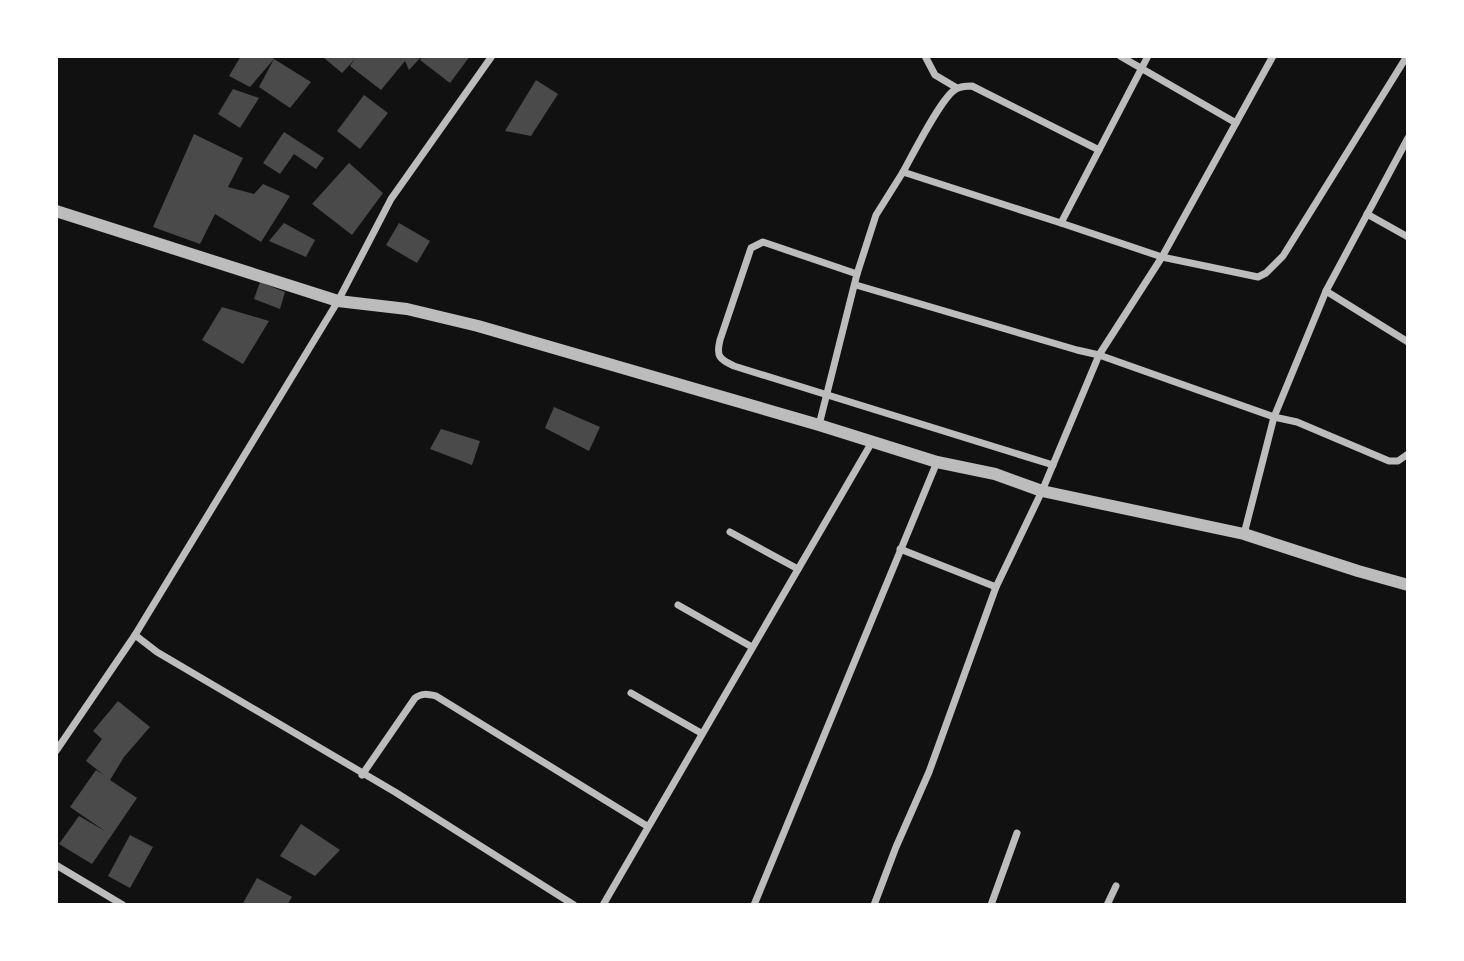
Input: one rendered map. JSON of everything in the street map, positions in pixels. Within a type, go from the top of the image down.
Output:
[{"type":"street","points":[[56,751],[135,635],[338,301],[391,198],[492,56]]},
{"type":"street","points":[[925,56],[935,75],[957,88]]},
{"type":"street","points":[[1121,56],[1236,123]]},
{"type":"street","points":[[1061,223],[1148,56]]},
{"type":"street","points":[[874,905],[929,772],[996,587],[1042,491],[1099,355],[1162,257],[1273,56]]},
{"type":"street","points":[[903,172],[1162,257],[1258,277],[1283,256],[1407,56]]},
{"type":"street","points":[[818,425],[857,274],[876,215],[946,99],[957,88],[972,86],[1099,149]]},
{"type":"street","points":[[1244,534],[1274,417],[1326,291],[1408,138]]},
{"type":"street","points":[[56,211],[338,301],[407,309],[478,326],[937,462],[995,474],[1042,491],[1244,534],[1408,585]]},
{"type":"street","points":[[1367,214],[1408,237]]},
{"type":"street","points":[[857,274],[763,242],[757,244],[751,248],[720,340],[718,355],[724,362],[1053,465]]},
{"type":"street","points":[[856,285],[1099,355],[1274,417],[1297,422],[1389,461],[1398,461],[1408,454]]},
{"type":"street","points":[[1326,291],[1408,342]]},
{"type":"street","points":[[603,905],[872,442]]},
{"type":"street","points":[[754,905],[937,462]]},
{"type":"street","points":[[730,532],[798,569]]},
{"type":"street","points":[[900,549],[996,587]]},
{"type":"street","points":[[678,605],[752,647]]},
{"type":"street","points":[[135,635],[158,652],[362,775],[395,792],[574,905]]},
{"type":"street","points":[[631,693],[701,733]]},
{"type":"street","points":[[362,775],[415,698],[428,694],[436,696],[647,827]]},
{"type":"street","points":[[991,905],[1017,833]]},
{"type":"street","points":[[56,865],[123,905]]},
{"type":"street","points":[[1107,905],[1116,886]]},
{"type":"building","points":[[241,56],[270,56],[274,59],[250,87],[229,76]]},
{"type":"building","points":[[422,56],[409,70],[405,61],[381,90],[350,66],[355,59],[342,73],[323,57]]},
{"type":"building","points":[[423,56],[470,56],[450,83],[420,60]]},
{"type":"building","points":[[274,59],[311,82],[290,108],[259,87]]},
{"type":"building","points":[[536,80],[558,94],[531,136],[505,131]]},
{"type":"building","points":[[233,89],[259,98],[240,128],[218,114]]},
{"type":"building","points":[[364,95],[388,113],[360,149],[337,131]]},
{"type":"building","points":[[284,132],[324,158],[316,169],[294,154],[280,174],[263,163]]},
{"type":"building","points":[[194,134],[243,158],[228,187],[254,194],[263,184],[290,196],[261,242],[215,214],[200,244],[153,227]]},
{"type":"building","points":[[349,163],[383,193],[352,235],[312,204]]},
{"type":"building","points":[[284,223],[315,240],[306,257],[269,241]]},
{"type":"building","points":[[399,223],[430,241],[417,263],[386,245]]},
{"type":"building","points":[[260,282],[285,292],[280,309],[254,299]]},
{"type":"building","points":[[222,307],[269,321],[243,364],[202,340]]},
{"type":"building","points":[[554,407],[600,427],[589,451],[545,428]]},
{"type":"building","points":[[441,429],[480,441],[472,465],[430,449]]},
{"type":"building","points":[[118,701],[150,727],[124,757],[110,780],[137,798],[92,864],[59,844],[79,816],[105,831],[70,807],[96,770],[104,775],[86,761],[102,739],[93,731]]},
{"type":"building","points":[[301,824],[340,850],[315,876],[280,856]]},
{"type":"building","points":[[130,835],[153,847],[130,888],[108,876]]},
{"type":"building","points":[[257,878],[292,897],[287,905],[242,905]]}]
